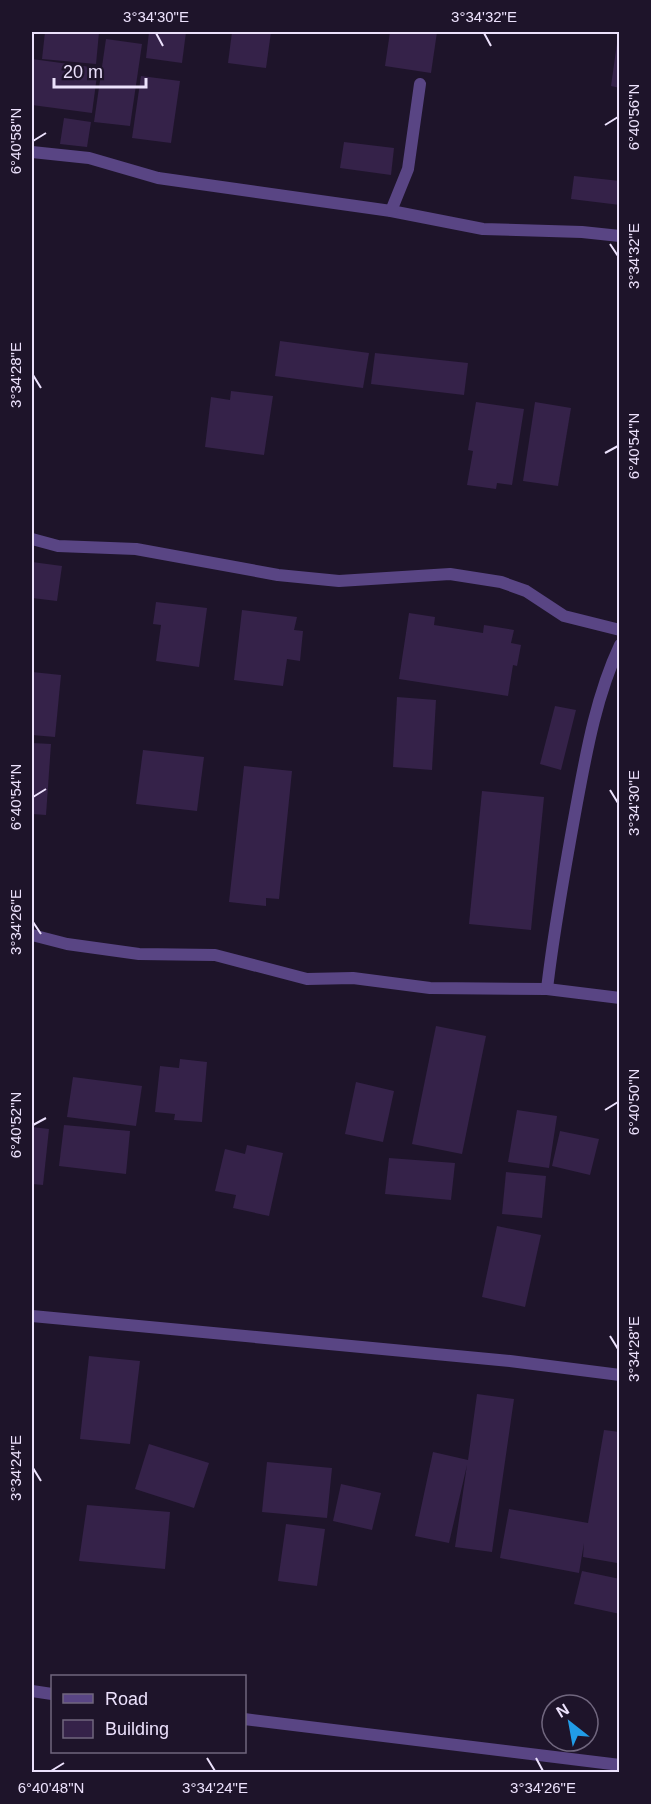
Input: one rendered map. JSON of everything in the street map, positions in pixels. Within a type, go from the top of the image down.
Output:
[{"type":"street","points":[[391,211],[408,169],[420,84]]},
{"type":"street","points":[[32,152],[89,158],[158,178],[391,211],[483,229],[582,232],[620,236]]},
{"type":"street","points":[[32,539],[58,546],[136,549],[278,575],[319,579],[366,580],[450,574],[501,582],[526,591],[564,616],[620,630]]},
{"type":"street","points":[[547,989],[555,922],[585,759],[608,672],[620,645]]},
{"type":"street","points":[[32,935],[67,944],[139,954],[215,955],[307,979],[353,978],[430,988],[547,989],[620,998]]},
{"type":"street","points":[[32,1316],[510,1361],[620,1375]]},
{"type":"street","points":[[32,1691],[51,1694]]},
{"type":"street","points":[[246,1719],[620,1765]]},
{"type":"building","points":[[45,32],[99,32],[96,64],[42,59]]},
{"type":"building","points":[[149,32],[186,32],[182,63],[146,58]]},
{"type":"building","points":[[232,32],[271,32],[266,68],[228,63]]},
{"type":"building","points":[[390,32],[437,32],[431,73],[385,66]]},
{"type":"building","points":[[618,36],[620,36],[620,88],[611,86]]},
{"type":"building","points":[[106,39],[142,44],[130,126],[94,122]]},
{"type":"building","points":[[32,59],[98,68],[92,113],[32,105]]},
{"type":"building","points":[[141,76],[180,81],[171,143],[132,138]]},
{"type":"building","points":[[64,118],[91,122],[87,147],[60,144]]},
{"type":"building","points":[[344,142],[394,148],[391,175],[340,168]]},
{"type":"building","points":[[574,176],[620,181],[620,205],[571,199]]},
{"type":"building","points":[[280,341],[369,353],[363,388],[275,376]]},
{"type":"building","points":[[375,353],[468,363],[464,395],[371,384]]},
{"type":"building","points":[[231,391],[273,396],[264,455],[205,447],[211,397],[230,400]]},
{"type":"building","points":[[476,402],[524,409],[512,485],[497,483],[496,489],[467,485],[473,451],[468,450]]},
{"type":"building","points":[[535,402],[571,408],[558,486],[523,481]]},
{"type":"building","points":[[32,562],[62,566],[57,601],[32,598]]},
{"type":"building","points":[[156,602],[207,608],[199,667],[156,661],[161,625],[153,624]]},
{"type":"building","points":[[242,610],[297,617],[294,630],[303,631],[300,661],[287,659],[283,686],[234,680]]},
{"type":"building","points":[[409,613],[435,617],[434,625],[483,633],[484,625],[514,630],[511,643],[521,645],[517,666],[513,665],[508,696],[399,679]]},
{"type":"building","points":[[32,672],[61,675],[55,737],[32,735]]},
{"type":"building","points":[[397,697],[436,700],[432,770],[393,767]]},
{"type":"building","points":[[555,706],[576,710],[561,770],[540,764]]},
{"type":"building","points":[[32,743],[51,744],[46,815],[32,814]]},
{"type":"building","points":[[143,750],[204,757],[197,811],[136,804]]},
{"type":"building","points":[[244,766],[292,771],[279,899],[266,898],[266,906],[229,902]]},
{"type":"building","points":[[482,791],[544,797],[531,930],[469,924]]},
{"type":"building","points":[[436,1026],[486,1036],[462,1154],[412,1144]]},
{"type":"building","points":[[180,1059],[207,1062],[202,1122],[174,1120],[175,1114],[155,1112],[160,1066],[179,1068]]},
{"type":"building","points":[[73,1077],[142,1086],[136,1126],[67,1117]]},
{"type":"building","points":[[356,1082],[394,1091],[383,1142],[345,1134]]},
{"type":"building","points":[[517,1110],[557,1116],[549,1168],[508,1162]]},
{"type":"building","points":[[64,1125],[130,1131],[126,1174],[59,1166]]},
{"type":"building","points":[[32,1127],[49,1129],[43,1185],[32,1184]]},
{"type":"building","points":[[560,1131],[599,1139],[590,1175],[552,1166]]},
{"type":"building","points":[[247,1145],[283,1153],[269,1216],[233,1208],[236,1195],[215,1191],[225,1149],[245,1154]]},
{"type":"building","points":[[389,1158],[455,1163],[451,1200],[385,1194]]},
{"type":"building","points":[[506,1172],[546,1176],[542,1218],[502,1214]]},
{"type":"building","points":[[497,1226],[541,1235],[525,1307],[482,1297]]},
{"type":"building","points":[[89,1356],[140,1361],[130,1444],[80,1439]]},
{"type":"building","points":[[477,1394],[514,1399],[492,1552],[455,1547],[467,1465],[449,1543],[415,1536],[433,1452],[468,1460]]},
{"type":"building","points":[[604,1430],[620,1432],[620,1547],[617,1563],[583,1557],[584,1543],[579,1573],[500,1558],[509,1509],[588,1523]]},
{"type":"building","points":[[149,1444],[209,1463],[194,1508],[135,1489]]},
{"type":"building","points":[[267,1462],[332,1468],[327,1518],[262,1512]]},
{"type":"building","points":[[341,1484],[381,1493],[372,1530],[333,1521]]},
{"type":"building","points":[[87,1505],[170,1512],[165,1569],[79,1561]]},
{"type":"building","points":[[286,1524],[325,1529],[317,1586],[278,1581]]},
{"type":"building","points":[[582,1571],[620,1579],[620,1614],[574,1604]]}]
